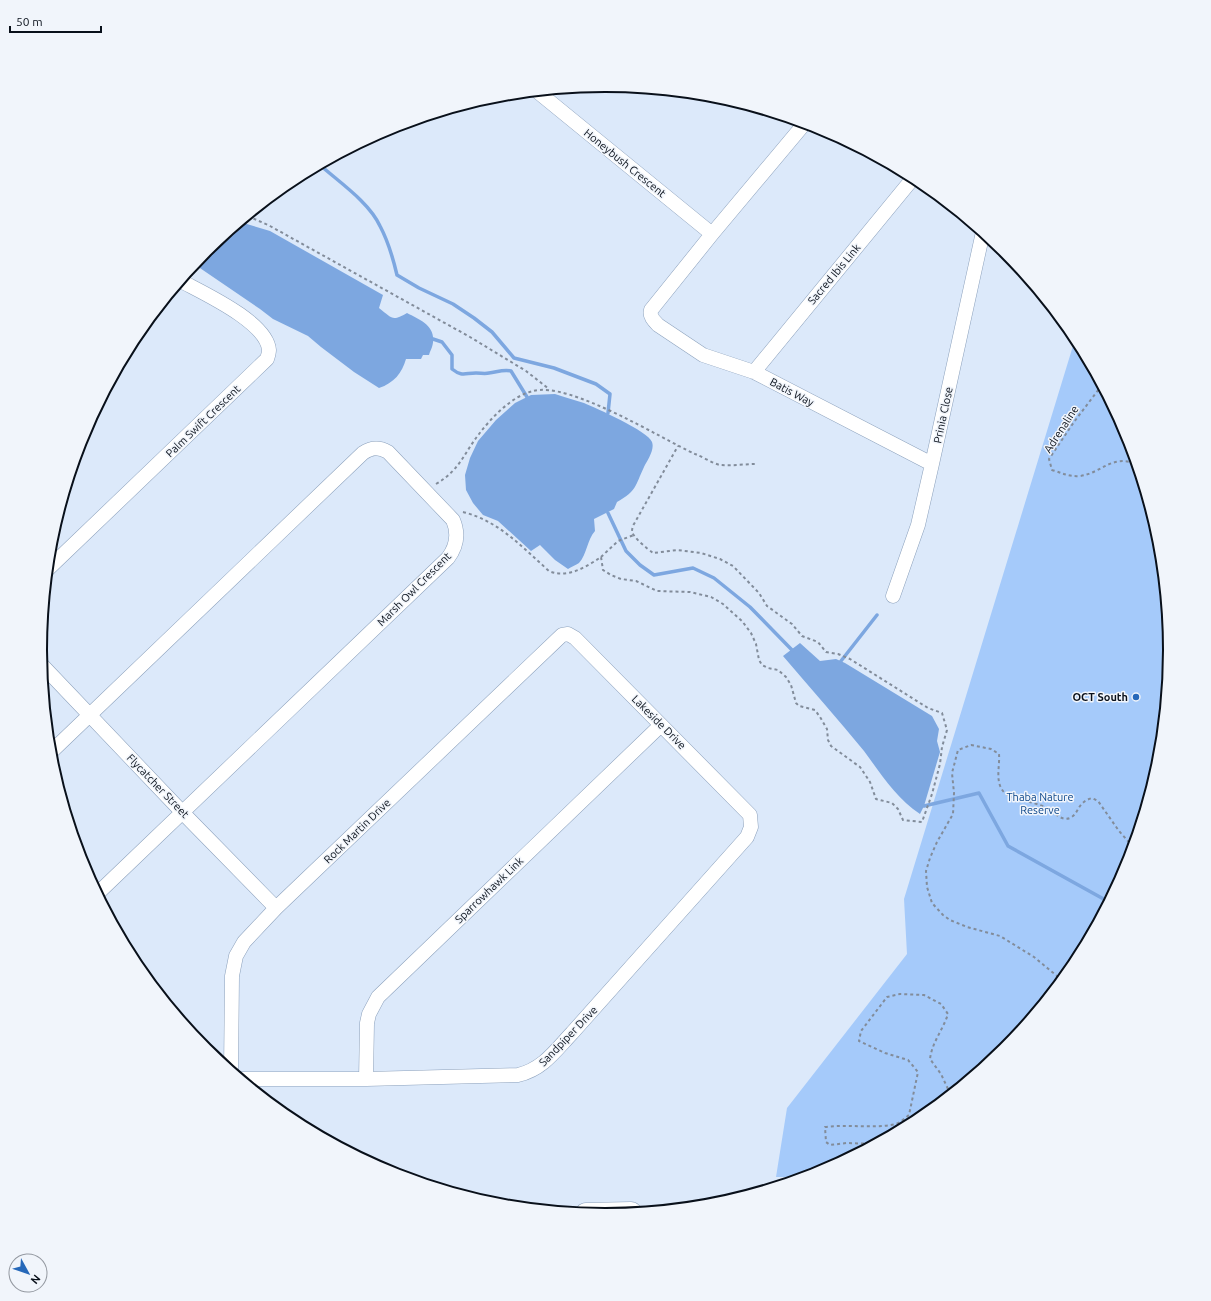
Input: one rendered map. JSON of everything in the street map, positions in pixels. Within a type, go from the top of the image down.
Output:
[{"type":"street","name":"Honeybush Crescent","points":[[543,96],[712,234]]},
{"type":"street","points":[[712,234],[798,127]]},
{"type":"street","name":"Sacred Ibis Link","points":[[754,372],[910,182]]},
{"type":"street","name":"Batis Way","points":[[712,234],[651,310],[650,314],[653,320],[658,325],[703,355],[754,372],[932,464]]},
{"type":"street","name":"Prinia Close","points":[[893,596],[918,525],[982,238]]},
{"type":"street","name":"Palm Swift Crescent","points":[[55,563],[267,359],[269,349],[266,341],[244,317],[185,283]]},
{"type":"street","name":"Marsh Owl Crescent","points":[[90,715],[369,449],[376,448],[388,452],[453,520],[457,532],[455,546],[448,558],[101,890]]},
{"type":"street","name":"Rock Martin Drive","points":[[231,1064],[232,976],[236,956],[244,942],[276,908],[562,634],[568,634]]},
{"type":"street","name":"Lakeside Drive","points":[[568,634],[575,638],[749,812]]},
{"type":"street","name":"Flycatcher Street","points":[[48,671],[276,908]]},
{"type":"street","points":[[56,747],[90,715]]},
{"type":"street","name":"Sparrowhawk Link","points":[[366,1079],[369,1014],[378,997],[661,725]]},
{"type":"street","name":"Sandpiper Drive","points":[[248,1079],[366,1079],[518,1076],[540,1066],[572,1033],[747,837],[751,827],[751,817],[749,812]]},
{"type":"path","points":[[253,218],[270,226],[470,337],[526,371],[549,389]]},
{"type":"path","points":[[424,489],[438,483],[452,473],[464,459],[479,434],[499,413],[516,398],[533,390],[549,389],[576,397],[621,415],[678,446],[719,465],[757,464]]},
{"type":"path","name":"Adrenaline","points":[[1099,389],[1074,422],[1050,459],[1052,470],[1068,476],[1080,476],[1115,462],[1122,461],[1131,463]]},
{"type":"path","points":[[601,558],[603,570],[616,577],[636,581],[657,591],[690,592],[711,597],[723,604],[742,621],[752,633],[759,660],[762,665],[778,670],[786,677],[791,685],[796,703],[799,706],[815,710],[827,730],[828,740],[831,746],[860,767],[870,782],[876,798],[892,803],[898,809],[903,820],[922,822],[932,794],[940,764],[942,746],[947,730],[942,713],[928,708],[850,659],[838,654],[826,652],[818,642],[802,636],[792,624],[767,606],[759,593],[733,566],[720,559],[701,553],[677,550],[653,553],[634,535],[632,530],[634,524],[678,446]]},
{"type":"path","points":[[445,511],[472,514],[493,523],[549,571],[554,573],[568,573],[585,567],[601,558],[618,541],[634,535]]},
{"type":"path","points":[[1058,977],[1034,957],[1000,936],[966,927],[950,920],[932,903],[927,887],[926,872],[937,842],[953,814],[954,794],[952,773],[958,750],[971,745],[991,749],[999,754],[999,784],[1003,792],[1013,798],[1047,807],[1059,816],[1066,818],[1071,817],[1084,800],[1092,798],[1098,800],[1119,831],[1129,843]]},
{"type":"path","points":[[867,1144],[847,1143],[830,1145],[826,1142],[825,1127],[838,1125],[866,1126],[898,1123],[909,1115],[918,1072],[908,1060],[885,1053],[859,1041],[861,1031],[887,997],[900,994],[924,995],[941,1004],[948,1014],[944,1026],[932,1049],[930,1059],[942,1074],[949,1090]]},
{"type":"green space","name":"Thaba Nature Reserve","points":[[1073,345],[1106,403],[1134,471],[1145,506],[1159,578],[1163,614],[1163,687],[1153,759],[1145,795],[1134,830],[1106,898],[1070,961],[1025,1019],[1000,1045],[974,1070],[945,1094],[916,1115],[885,1134],[853,1151],[819,1166],[790,1177],[776,1177],[787,1108],[907,954],[904,899]]},
{"type":"shaded area","points":[[246,224],[270,231],[383,295],[379,308],[392,318],[407,313],[418,318],[427,325],[433,334],[432,347],[429,355],[423,355],[421,359],[406,359],[397,377],[379,388],[354,372],[308,336],[273,319],[200,268]]},
{"type":"shaded area","points":[[555,394],[584,403],[621,420],[648,437],[653,445],[635,488],[628,495],[617,502],[614,509],[594,519],[595,531],[582,559],[579,563],[568,569],[555,560],[540,545],[531,551],[498,521],[483,515],[473,503],[466,490],[465,475],[470,458],[478,441],[496,420],[515,403],[531,395]]},
{"type":"shaded area","points":[[800,643],[820,661],[836,659],[845,663],[932,716],[939,729],[937,741],[940,752],[924,806],[920,814],[911,808],[896,793],[864,751],[783,656]]},
{"type":"waterway","points":[[324,168],[361,201],[375,217],[388,244],[397,275],[419,288],[453,304],[474,318],[492,332],[514,358],[554,368],[596,384],[610,394],[608,413]]},
{"type":"waterway","points":[[433,339],[442,342],[452,355],[452,369],[458,373],[486,373],[503,370],[511,371],[527,397]]},
{"type":"waterway","points":[[608,513],[626,551],[640,565],[654,575],[693,568],[714,578],[750,607],[792,650]]},
{"type":"waterway","points":[[841,661],[877,615]]},
{"type":"waterway","points":[[924,806],[979,793],[1008,846],[1105,900]]},
{"type":"place","name":"OCT South","points":[[1136,697]]}]
